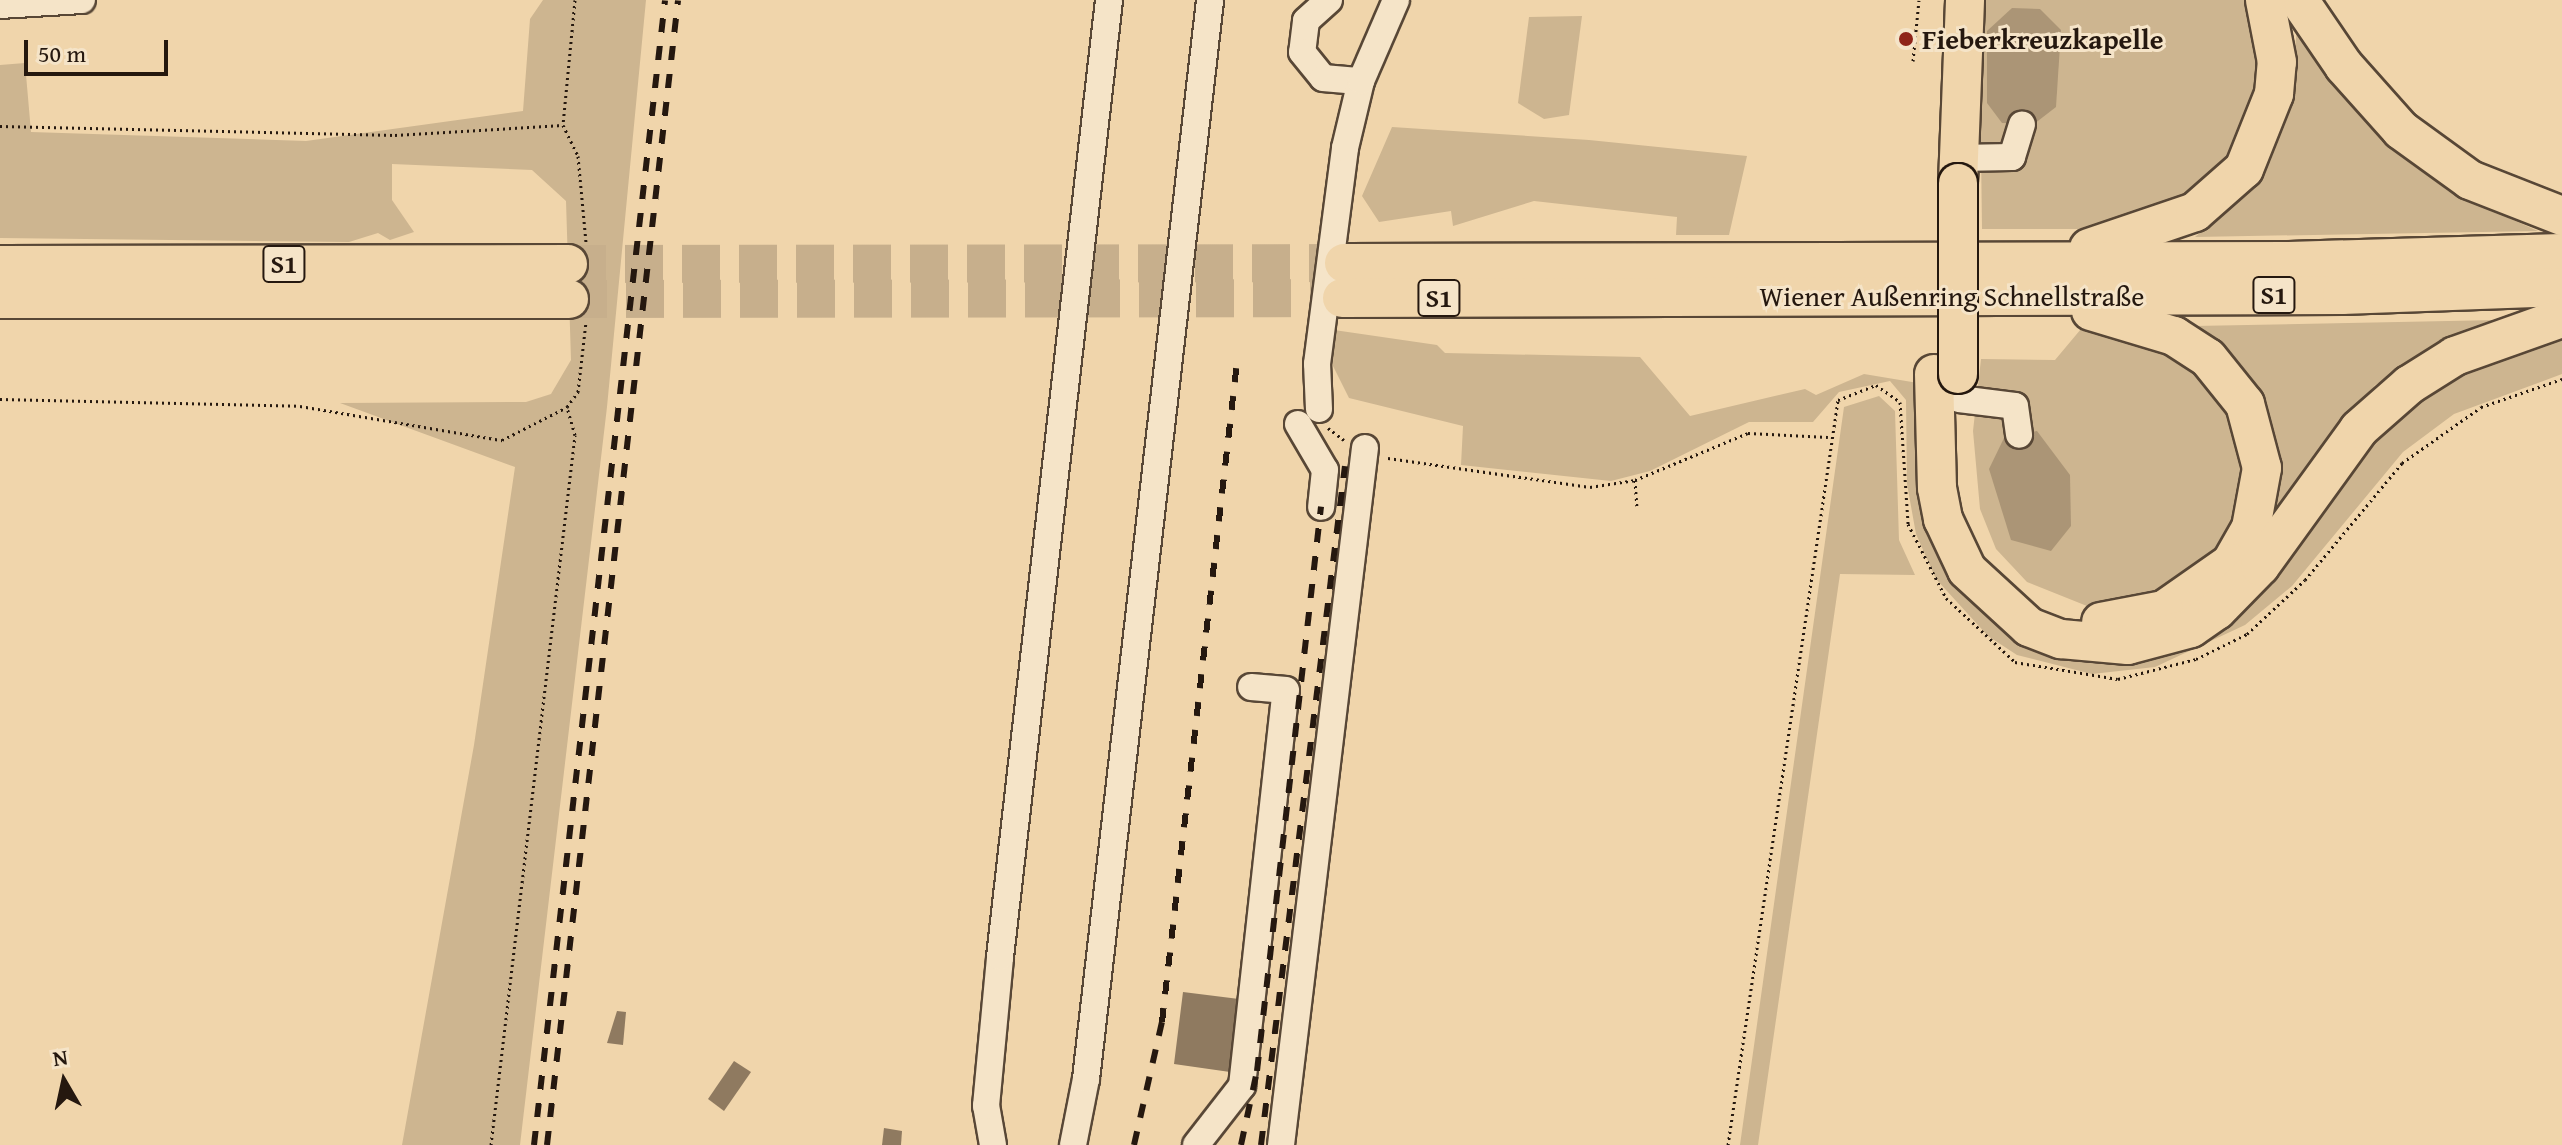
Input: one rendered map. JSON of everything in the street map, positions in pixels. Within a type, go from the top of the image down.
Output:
[{"type":"highway","points":[[1940,0],[1950,175],[1950,382],[1960,477],[1974,537],[1999,574],[2044,608],[2095,622],[2164,610],[2203,589],[2251,528],[2262,468],[2257,437],[2245,404],[2208,358],[2136,321],[1985,296]]},
{"type":"highway","points":[[1950,175],[1965,0]]},
{"type":"highway","points":[[2036,261],[2184,217],[2244,169],[2274,94],[2277,62],[2265,0]]},
{"type":"highway","points":[[2299,0],[2344,66],[2401,130],[2470,180],[2562,216]]},
{"type":"highway","name":"Wiener Außenring Schnellstraße","points":[[2562,253],[2036,261],[1343,280],[1985,296],[2562,287]]},
{"type":"highway","name":"S1","points":[[0,265],[578,284]]},
{"type":"highway","name":"S1","points":[[0,299],[578,284]]},
{"type":"highway","points":[[1950,382],[1937,488],[1967,570],[2029,627],[2072,641],[2128,645],[2191,628],[2217,610],[2260,566],[2359,429],[2409,385],[2455,356],[2562,318]]},
{"type":"lane","points":[[0,5],[82,0]]},
{"type":"lane","points":[[993,1145],[986,1106],[1000,957],[1109,0]]},
{"type":"lane","points":[[1073,1145],[1086,1079],[1210,0]]},
{"type":"lane","points":[[1329,0],[1306,21],[1302,52],[1323,78],[1361,81]]},
{"type":"lane","points":[[1321,507],[1325,470],[1309,416],[1337,188],[1361,81],[1396,0]]},
{"type":"lane","points":[[1950,175],[2012,157],[2022,124]]},
{"type":"lane","points":[[1950,382],[2015,406],[2019,435]]},
{"type":"lane","points":[[1281,1145],[1365,448]]},
{"type":"lane","points":[[1196,1145],[1242,1086],[1286,690],[1251,687]]},
{"type":"path","points":[[0,399],[300,406],[502,440],[567,407],[580,382],[578,156],[563,125],[575,0]]},
{"type":"path","points":[[1913,61],[1919,0]]},
{"type":"path","points":[[0,126],[395,135],[563,125]]},
{"type":"path","points":[[1728,1145],[1832,409],[1846,393],[1876,385],[1895,393],[1908,524],[1929,578],[2015,662],[2118,679],[2196,659],[2247,634],[2305,580],[2402,463],[2481,407],[2562,379]]},
{"type":"path","points":[[491,1145],[575,435],[567,407]]},
{"type":"path","points":[[1458,471],[1590,487],[1635,480],[1748,433],[1828,437]]},
{"type":"path","points":[[1635,480],[1637,506]]},
{"type":"shaded area","points":[[543,0],[646,0],[607,407],[520,1145],[402,1145],[474,745],[515,467],[340,403],[526,402],[551,394],[571,360],[566,201],[532,170],[392,164],[392,200],[414,232],[390,240],[378,233],[349,242],[0,238],[0,65],[25,63],[31,132],[306,141],[523,111],[530,19]]},
{"type":"shaded area","points":[[1979,0],[2249,0],[2264,99],[2237,156],[2190,201],[2106,229],[1982,229]]},
{"type":"shaded area","points":[[2012,8],[2040,9],[2061,30],[2056,107],[2034,124],[2002,123],[1987,103],[1987,31]]},
{"type":"shaded area","points":[[1582,16],[1569,115],[1544,119],[1518,103],[1529,17]]},
{"type":"shaded area","points":[[2297,28],[2387,143],[2448,191],[2538,231],[2195,237],[2239,201],[2270,162],[2290,104]]},
{"type":"shaded area","points":[[1392,127],[1589,140],[1747,156],[1729,235],[1676,235],[1677,217],[1534,201],[1453,226],[1451,211],[1379,222],[1362,196]]},
{"type":"shaded area","points":[[2498,320],[2375,385],[2272,515],[2278,456],[2266,406],[2240,367],[2194,326]]},
{"type":"shaded area","points":[[2562,328],[2562,374],[2454,414],[2403,452],[2292,586],[2245,625],[2155,667],[2092,674],[2017,655],[1988,636],[1936,579],[1916,534],[1907,484],[1906,400],[1890,381],[1839,392],[1813,422],[1749,422],[1650,471],[1611,481],[1461,465],[1463,426],[1349,398],[1333,366],[1334,330],[1437,345],[1445,353],[1640,357],[1690,416],[1805,389],[1816,395],[1864,374],[1918,383],[1962,587],[1997,623],[2074,657],[2341,470],[2437,381]]},
{"type":"shaded area","points":[[2081,329],[2155,342],[2207,375],[2234,409],[2245,452],[2244,500],[2215,564],[2175,593],[2097,610],[2027,582],[1996,549],[1980,509],[1973,431],[1981,359],[2055,360]]},
{"type":"shaded area","points":[[1879,396],[1895,411],[1899,540],[1915,575],[1840,574],[1758,1145],[1740,1145],[1844,407]]},
{"type":"shaded area","points":[[2037,431],[2070,475],[2071,526],[2051,551],[2011,540],[1989,469],[2004,438]]},
{"type":"building","points":[[1183,992],[1239,999],[1230,1072],[1174,1064]]},
{"type":"building","points":[[617,1011],[626,1012],[623,1045],[607,1043]]},
{"type":"building","points":[[734,1061],[751,1072],[724,1111],[708,1099]]},
{"type":"building","points":[[884,1128],[902,1131],[901,1145],[882,1145]]},
{"type":"tunnel","points":[[568,264],[1344,263]]},
{"type":"tunnel","points":[[569,299],[1342,298]]},
{"type":"railway","points":[[534,1145],[665,0]]},
{"type":"railway","points":[[547,1145],[678,0]]},
{"type":"railway","points":[[1134,1145],[1162,1022],[1237,362]]},
{"type":"railway","points":[[1261,1145],[1345,466]]},
{"type":"railway","points":[[1241,1145],[1257,1071],[1321,507]]},
{"type":"place","name":"Fieberkreuzkapelle","points":[[1906,39]]}]
